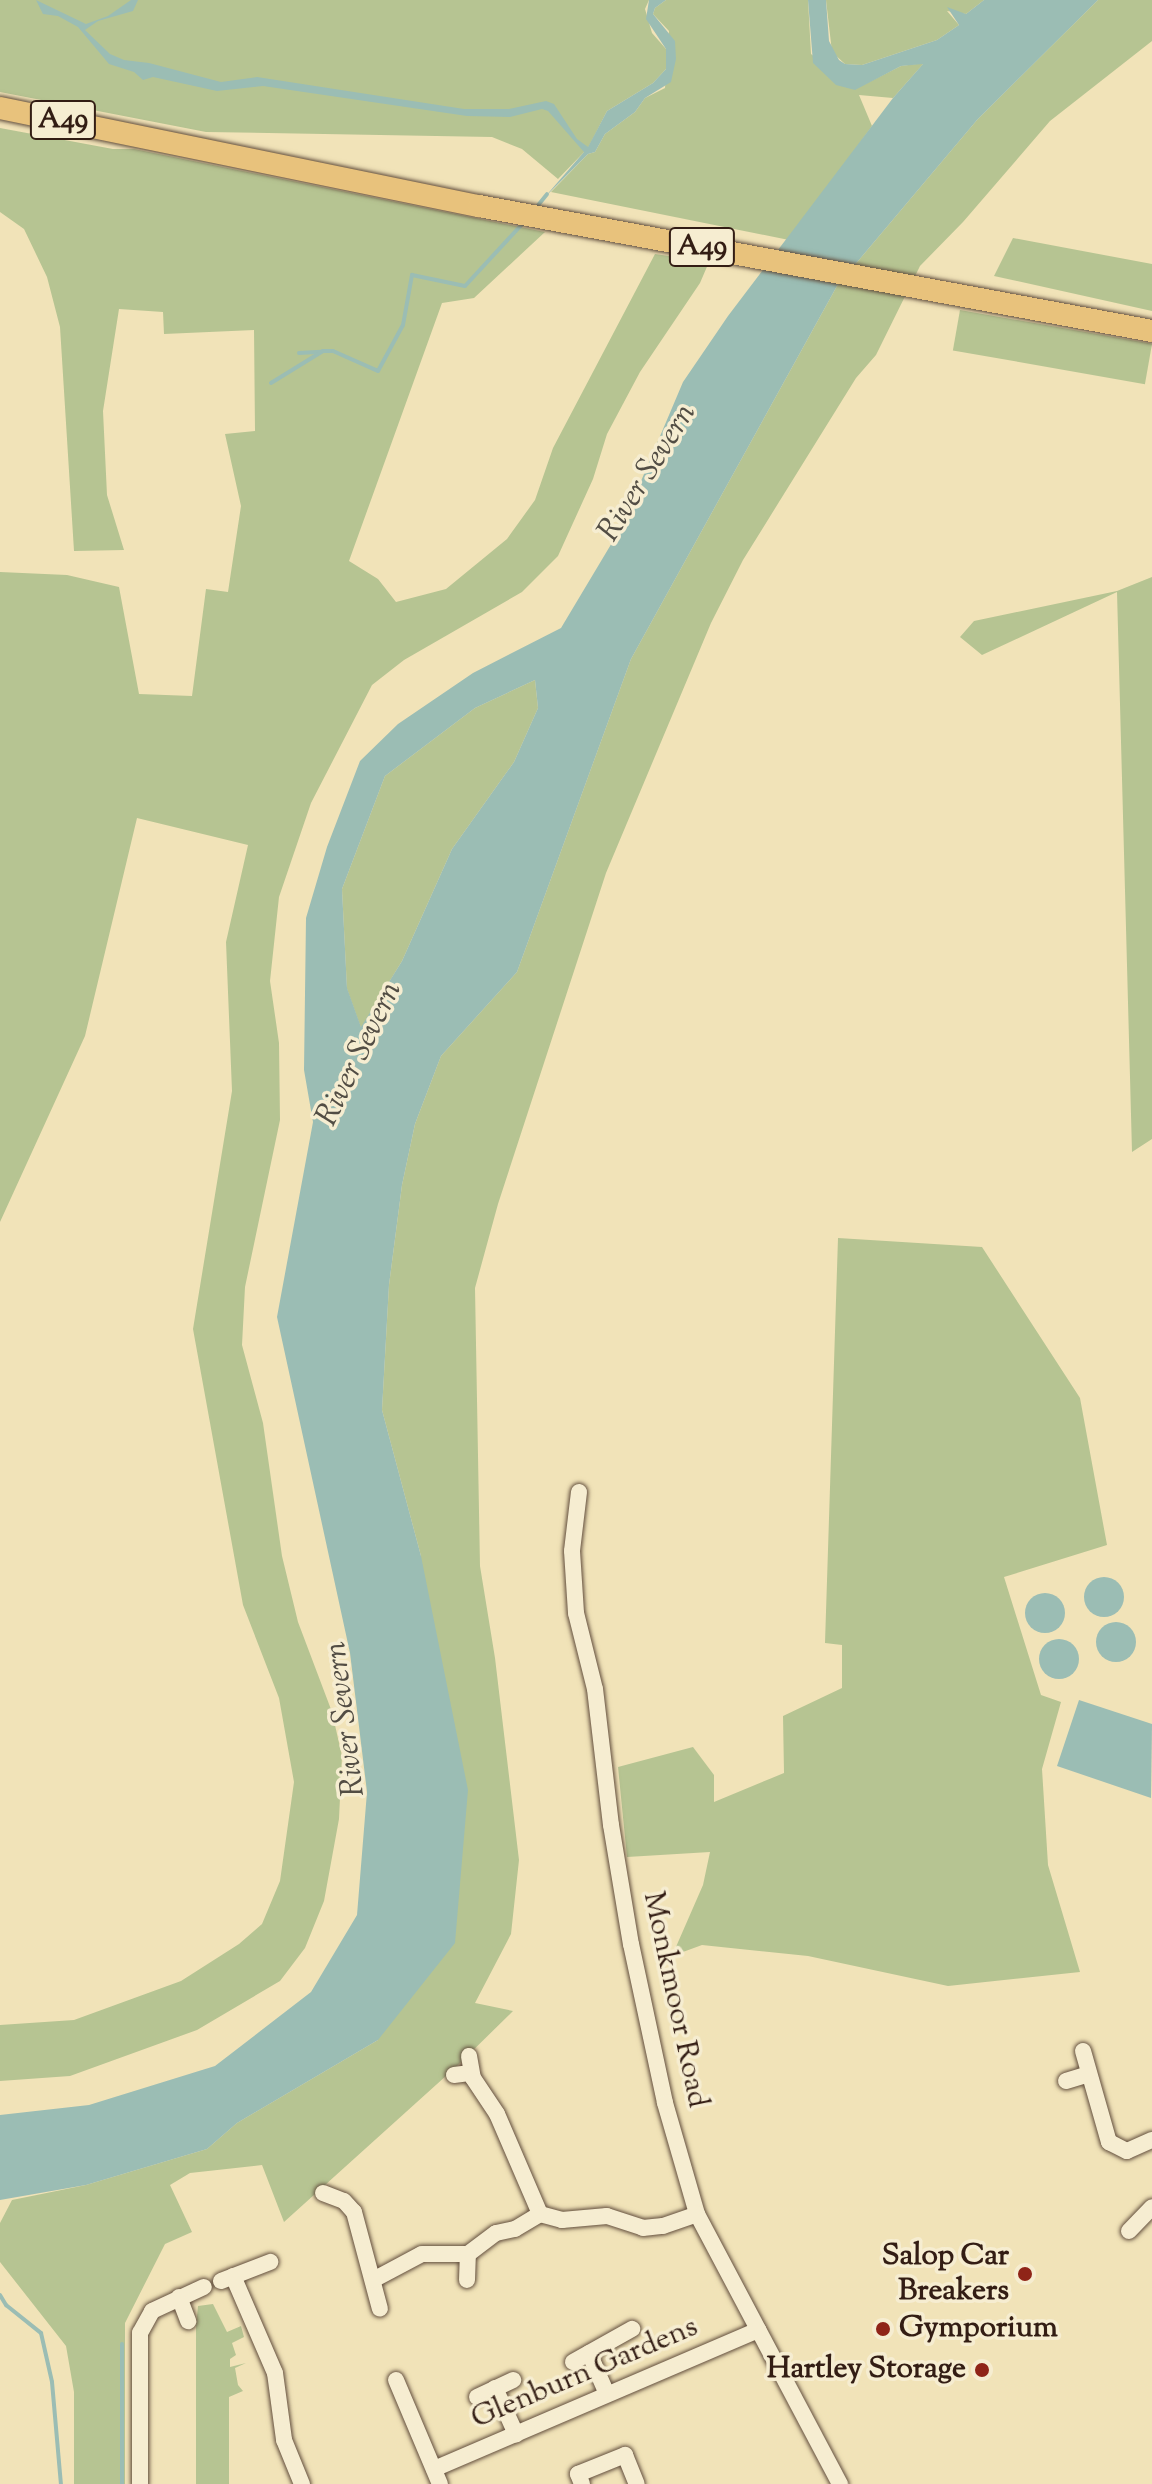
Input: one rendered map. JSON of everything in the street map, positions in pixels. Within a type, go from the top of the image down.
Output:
[{"type":"highway","name":"A49","points":[[0,108],[479,206],[1152,331]]},
{"type":"street","name":"Monkmoor Road","points":[[579,1492],[572,1551],[576,1613],[595,1689],[611,1825],[636,1976],[665,2103],[697,2214],[840,2484]]},
{"type":"street","points":[[1083,2051],[1110,2152],[1127,2151],[1152,2140]]},
{"type":"street","points":[[465,2068],[497,2114],[540,2214]]},
{"type":"street","points":[[1066,2081],[1089,2074]]},
{"type":"street","points":[[332,2190],[354,2212],[380,2309]]},
{"type":"street","points":[[373,2280],[422,2254],[468,2254],[496,2233],[515,2229],[540,2214],[562,2220],[607,2216],[643,2228],[680,2222],[697,2214]]},
{"type":"street","points":[[1129,2231],[1149,2216]]},
{"type":"street","points":[[467,2280],[468,2254]]},
{"type":"street","points":[[270,2262],[227,2279],[275,2373],[281,2396],[284,2440],[302,2484]]},
{"type":"street","points":[[140,2484],[140,2333],[152,2311],[204,2287]]},
{"type":"street","points":[[179,2297],[188,2321]]},
{"type":"street","points":[[573,2362],[632,2329]]},
{"type":"street","name":"Glenburn Gardens","points":[[437,2477],[516,2434],[758,2330]]},
{"type":"street","points":[[589,2353],[607,2394]]},
{"type":"street","points":[[396,2380],[437,2477]]},
{"type":"street","points":[[477,2397],[513,2380]]},
{"type":"street","points":[[495,2388],[516,2434]]},
{"type":"street","points":[[582,2484],[578,2474],[625,2455],[637,2484]]},
{"type":"green space","points":[[0,0],[649,0],[645,9],[652,33],[666,49],[666,69],[653,83],[607,111],[588,148],[558,179],[522,149],[492,137],[206,132],[0,92]]},
{"type":"green space","points":[[666,0],[808,0],[811,54],[855,89],[901,66],[924,63],[893,98],[859,95],[872,126],[789,240],[551,192],[588,154],[595,152],[605,134],[635,112],[645,98],[665,88],[669,31],[653,14],[655,8]]},
{"type":"green space","points":[[826,0],[984,0],[966,14],[947,11],[959,25],[937,40],[862,65],[845,64],[832,52]]},
{"type":"green space","points":[[1098,0],[1152,0],[1152,41],[1050,121],[963,222],[920,266],[876,355],[856,378],[743,560],[711,623],[606,873],[498,1204],[475,1288],[480,1566],[495,1658],[519,1860],[511,1934],[475,2003],[513,2011],[457,2066],[284,2222],[262,2165],[190,2173],[170,2185],[192,2232],[165,2244],[125,2323],[125,2484],[74,2484],[74,2392],[66,2346],[0,2262],[0,2223],[12,2200],[86,2185],[207,2149],[237,2123],[378,2040],[421,1556],[382,1410],[389,1285],[402,1185],[415,1124],[441,1056],[517,972],[631,659],[837,286],[977,120]]},
{"type":"green space","points":[[0,128],[113,149],[134,149],[545,232],[474,298],[442,303],[349,561],[378,579],[396,602],[446,589],[507,539],[535,500],[553,448],[655,254],[709,262],[700,283],[640,372],[607,434],[593,479],[558,556],[522,592],[404,660],[372,685],[311,803],[279,897],[270,981],[279,1043],[280,1120],[245,1287],[242,1345],[263,1423],[282,1556],[298,1622],[332,1712],[342,1756],[339,1819],[324,1901],[305,1948],[280,1981],[197,2030],[70,2076],[0,2081],[0,2025],[74,2020],[181,1981],[239,1944],[262,1924],[280,1881],[294,1782],[279,1698],[243,1605],[193,1329],[232,1091],[226,942],[248,845],[137,818],[85,1036],[0,1222],[0,572],[67,575],[119,587],[139,694],[192,696],[206,589],[228,592],[241,506],[225,434],[255,431],[254,330],[164,334],[163,312],[119,309],[103,411],[107,495],[124,550],[74,551],[60,327],[47,277],[24,229],[0,212]]},
{"type":"green space","points":[[1013,238],[1152,264],[1152,311],[994,276]]},
{"type":"green space","points":[[960,310],[1152,344],[1145,384],[953,350]]},
{"type":"green space","points":[[1152,577],[1152,1139],[1132,1152],[1117,592],[982,655],[960,637],[974,621],[1117,591]]},
{"type":"green space","points":[[535,680],[538,708],[514,762],[452,849],[402,961],[361,1028],[347,989],[342,889],[385,776],[475,708]]},
{"type":"green space","points":[[838,1238],[982,1247],[1080,1398],[1107,1545],[1004,1577],[1041,1695],[1061,1702],[1042,1769],[1048,1865],[1080,1972],[948,1986],[808,1956],[702,1945],[672,1956],[703,1885],[710,1852],[627,1857],[618,1767],[693,1747],[714,1775],[714,1802],[784,1773],[783,1716],[842,1688],[842,1645],[825,1643]]},
{"type":"green space","points":[[213,2304],[227,2332],[241,2326],[244,2337],[232,2343],[236,2355],[230,2359],[230,2367],[246,2363],[235,2368],[238,2385],[243,2391],[229,2397],[229,2484],[196,2484],[196,2326],[198,2306]]},
{"type":"water","points":[[36,0],[86,24],[108,16],[131,0],[138,0],[133,11],[98,21],[85,30],[110,54],[124,60],[149,63],[221,82],[257,77],[464,109],[509,109],[546,101],[554,104],[577,139],[588,147],[607,111],[653,83],[666,69],[666,49],[646,19],[649,0],[666,0],[655,8],[653,14],[675,41],[676,59],[671,82],[645,98],[635,112],[605,134],[595,152],[588,154],[544,198],[584,152],[548,111],[542,109],[510,117],[467,116],[263,86],[217,91],[153,77],[143,80],[134,72],[109,64],[78,27],[58,16],[43,14]]},
{"type":"water","name":"River Severn","points":[[808,0],[826,0],[829,41],[839,60],[845,64],[862,65],[937,40],[959,25],[947,7],[966,14],[984,0],[1098,0],[977,120],[837,286],[631,659],[517,972],[441,1056],[415,1124],[402,1185],[389,1285],[382,1410],[421,1556],[468,1790],[455,1943],[378,2040],[237,2123],[207,2149],[86,2185],[0,2200],[0,2115],[89,2105],[215,2066],[311,1992],[357,1915],[367,1792],[350,1653],[277,1317],[313,1122],[304,1070],[306,918],[327,847],[360,761],[398,724],[473,673],[561,628],[622,526],[683,382],[728,316],[893,98],[923,64],[901,66],[855,90],[836,85],[813,63]],"holes":[[[535,680],[538,708],[514,762],[452,849],[402,961],[361,1027],[347,988],[342,889],[385,776],[475,708]]]},
{"type":"water","points":[[1104,1577],[1118,1583],[1124,1597],[1118,1611],[1104,1617],[1090,1611],[1084,1597],[1090,1583]]},
{"type":"water","points":[[1045,1593],[1059,1599],[1065,1613],[1059,1627],[1045,1633],[1031,1627],[1025,1613],[1031,1599]]},
{"type":"water","points":[[1116,1622],[1130,1628],[1136,1642],[1130,1656],[1116,1662],[1102,1656],[1096,1642],[1102,1628]]},
{"type":"water","points":[[1059,1639],[1073,1645],[1079,1659],[1073,1673],[1059,1679],[1045,1673],[1039,1659],[1045,1645]]},
{"type":"water","points":[[1079,1700],[1152,1724],[1151,1798],[1057,1766]]},
{"type":"waterway","points":[[535,209],[547,194]]},
{"type":"waterway","points":[[271,383],[323,351],[333,351],[378,371],[403,325],[412,275],[465,286],[524,222]]},
{"type":"waterway","points":[[299,353],[321,352]]},
{"type":"waterway","points":[[0,2295],[6,2305],[41,2333],[52,2382],[61,2484]]},
{"type":"waterway","points":[[122,2344],[122,2484]]},
{"type":"place","name":"Salop Car Breakers","points":[[1025,2274]]},
{"type":"place","name":"Gymporium","points":[[883,2329]]},
{"type":"place","name":"Hartley Storage","points":[[982,2370]]}]
